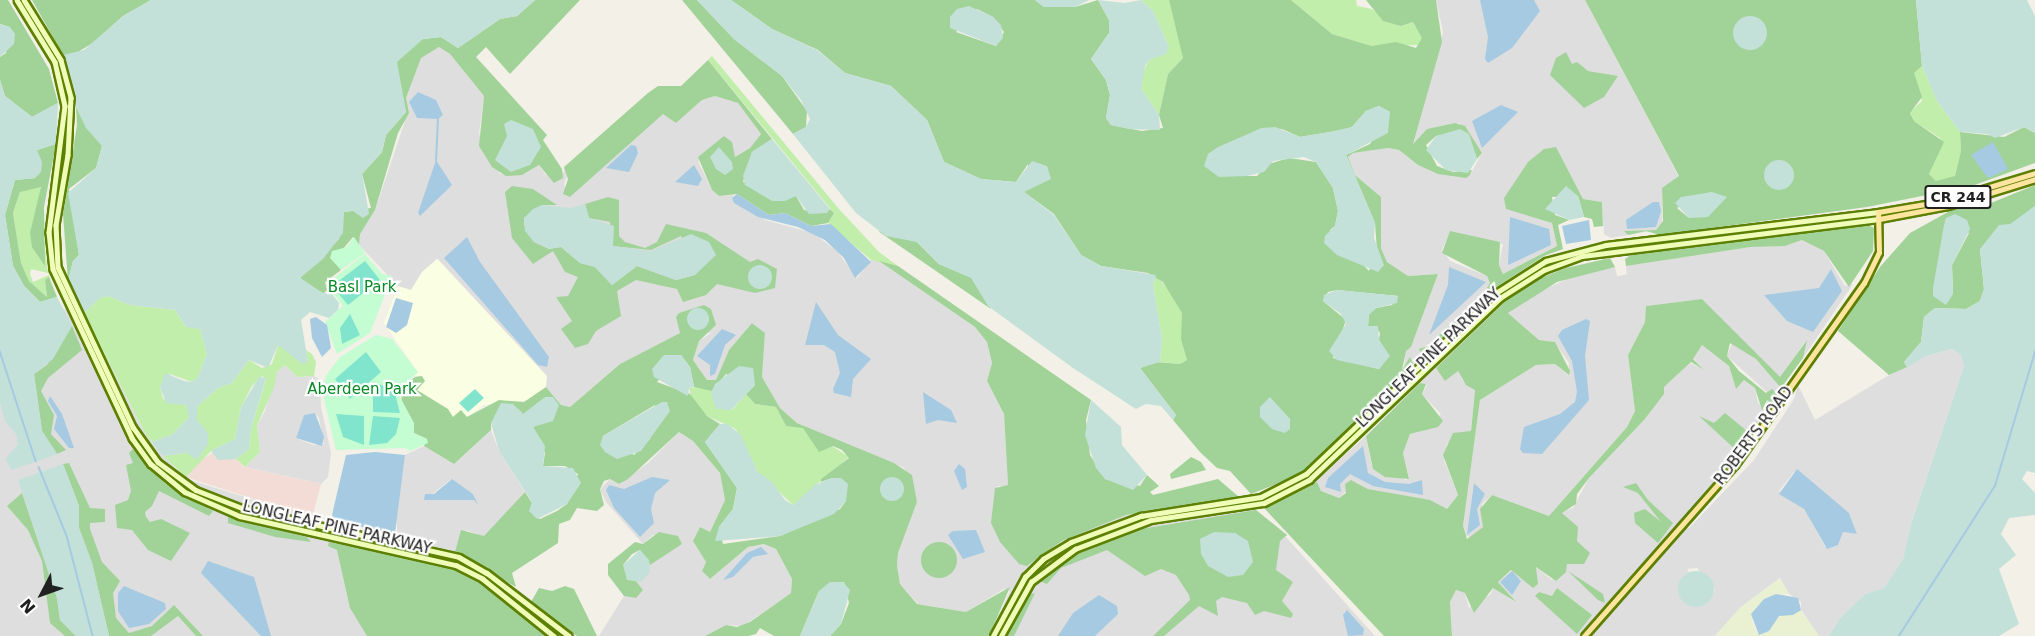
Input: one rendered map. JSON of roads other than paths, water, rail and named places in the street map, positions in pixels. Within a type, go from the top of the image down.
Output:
[{"type":"main road","name":"LONGLEAF PINE PARKWAY","points":[[16,0],[55,62],[65,106],[50,226],[62,295],[132,438],[158,471],[185,492],[264,523],[456,565],[483,579],[555,636]]},
{"type":"main road","name":"LONGLEAF PINE PARKWAY","points":[[24,0],[61,60],[71,98],[69,145],[56,225],[54,257],[64,284],[141,441],[173,475],[224,502],[266,515],[459,557],[487,573],[569,636]]},
{"type":"main road","name":"LONGLEAF PINE PARKWAY","points":[[993,636],[1025,577],[1043,559],[1071,542],[1141,516],[1261,497],[1297,481],[1323,463],[1496,293],[1546,261],[1606,245],[1878,212],[1943,201],[2035,173]]},
{"type":"main road","name":"LONGLEAF PINE PARKWAY","points":[[1001,636],[1031,582],[1063,555],[1151,520],[1264,503],[1292,491],[1500,298],[1544,270],[1582,256],[1880,219],[1948,206],[2035,179]]},
{"type":"main road","name":"ROBERTS ROAD","points":[[1584,636],[1735,465],[1870,273],[1880,243],[1878,212]]},
{"type":"main road","points":[[185,492],[216,504],[224,502]]},
{"type":"waterway","points":[[436,161],[438,119]]},
{"type":"waterway","points":[[0,351],[36,461]]},
{"type":"waterway","points":[[1899,636],[1995,486],[2035,352]]},
{"type":"waterway","points":[[39,467],[67,536],[93,636]]},
{"type":"park label","name":"Basl Park","points":[[362,288]]},
{"type":"park label","name":"Aberdeen Park","points":[[362,390]]}]
